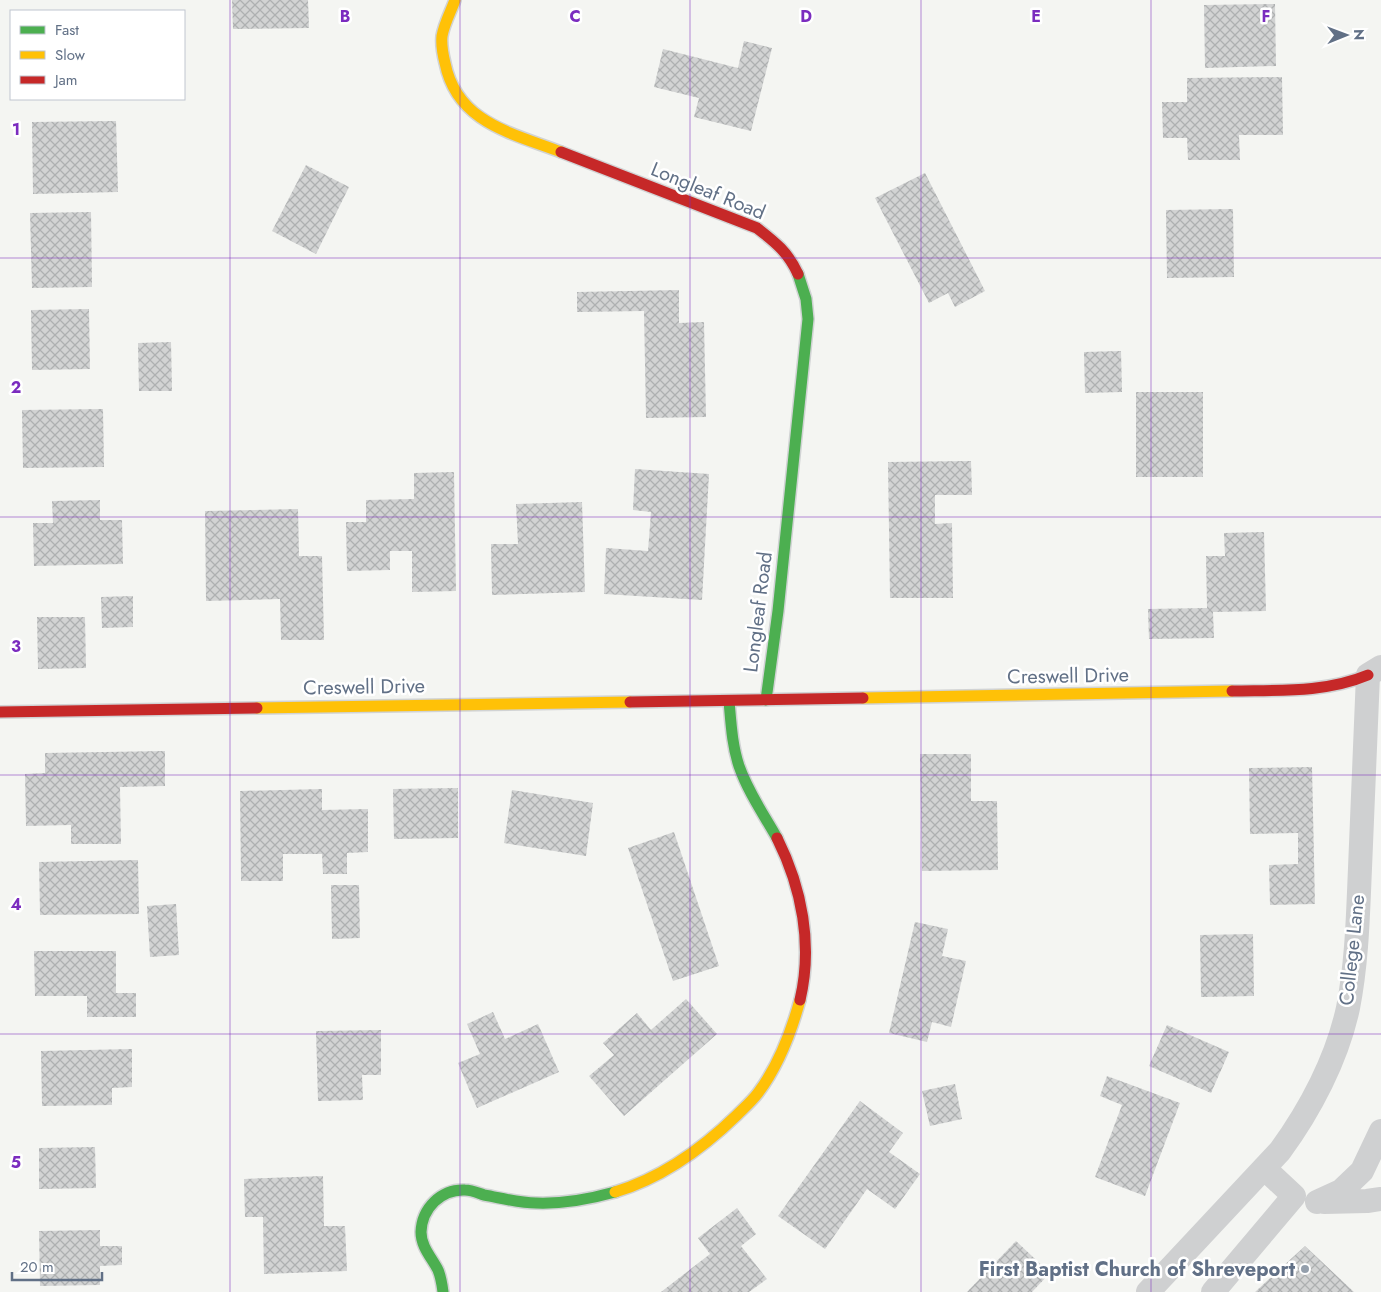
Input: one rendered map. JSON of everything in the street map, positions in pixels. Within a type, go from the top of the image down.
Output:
[{"type":"street","name":"Longleaf Road","points":[[454,0],[442,36],[442,51],[448,80],[465,106],[489,124],[757,228],[779,244],[798,271],[808,303],[808,319],[778,611],[766,700]]},
{"type":"street","name":"Creswell Drive","points":[[0,712],[729,701],[1313,689],[1349,683],[1375,671]]},
{"type":"street","name":"College Lane","points":[[1148,1292],[1280,1152],[1298,1126],[1328,1070],[1347,1010],[1353,979],[1375,671]]},
{"type":"street","points":[[443,1292],[440,1273],[426,1252],[421,1229],[428,1209],[443,1194],[464,1190],[518,1202],[545,1204],[594,1197],[621,1190],[673,1167],[718,1134],[758,1094],[786,1046],[801,998],[805,972],[804,921],[799,896],[782,848],[747,787],[739,765],[732,731],[729,701]]},
{"type":"street","points":[[1317,1202],[1341,1191],[1362,1171],[1381,1131]]},
{"type":"street","points":[[1264,1168],[1293,1195],[1317,1202],[1366,1202],[1381,1199]]},
{"type":"street","points":[[1213,1292],[1293,1195]]},
{"type":"building","points":[[232,0],[308,0],[309,28],[233,29]]},
{"type":"building","points":[[1275,4],[1276,66],[1205,68],[1204,5]]},
{"type":"building","points":[[744,41],[772,48],[751,131],[694,117],[699,98],[654,87],[663,49],[738,68]]},
{"type":"building","points":[[1282,77],[1283,135],[1239,135],[1240,160],[1188,160],[1187,138],[1163,138],[1162,102],[1187,102],[1187,78]]},
{"type":"building","points":[[116,121],[118,192],[33,194],[32,122]]},
{"type":"building","points":[[306,165],[349,187],[316,254],[272,231]]},
{"type":"building","points":[[925,173],[985,291],[955,307],[948,293],[929,303],[875,198]]},
{"type":"building","points":[[1233,209],[1234,277],[1167,278],[1166,210]]},
{"type":"building","points":[[91,212],[92,287],[32,288],[30,213]]},
{"type":"building","points":[[679,290],[679,323],[704,322],[706,417],[646,418],[644,311],[577,312],[577,292]]},
{"type":"building","points":[[89,309],[90,369],[32,370],[31,310]]},
{"type":"building","points":[[171,342],[172,391],[139,391],[138,343]]},
{"type":"building","points":[[1121,351],[1122,392],[1085,393],[1084,352]]},
{"type":"building","points":[[1136,392],[1203,392],[1203,477],[1136,477]]},
{"type":"building","points":[[103,409],[104,467],[23,468],[22,410]]},
{"type":"building","points":[[971,461],[972,495],[935,495],[935,524],[952,523],[953,598],[890,598],[888,462]]},
{"type":"building","points":[[635,469],[709,474],[702,600],[604,594],[606,548],[648,551],[651,512],[633,510]]},
{"type":"building","points":[[454,472],[456,591],[412,592],[412,551],[390,551],[390,570],[347,571],[346,522],[366,522],[366,500],[414,499],[414,473]]},
{"type":"building","points":[[100,500],[100,520],[122,520],[123,564],[34,566],[33,523],[53,523],[52,501]]},
{"type":"building","points":[[582,502],[585,592],[492,595],[491,544],[518,544],[516,504]]},
{"type":"building","points":[[298,509],[299,556],[322,556],[324,640],[281,640],[280,599],[206,601],[205,511]]},
{"type":"building","points":[[1264,532],[1266,611],[1213,612],[1214,638],[1149,639],[1148,609],[1207,608],[1206,556],[1225,556],[1224,533]]},
{"type":"building","points":[[133,596],[133,627],[102,628],[101,597]]},
{"type":"building","points":[[37,617],[85,617],[86,668],[38,669]]},
{"type":"building","points":[[165,751],[165,786],[120,787],[121,844],[71,844],[71,825],[26,826],[25,774],[45,773],[45,753]]},
{"type":"building","points":[[920,754],[971,754],[971,801],[997,801],[998,870],[922,871]]},
{"type":"building","points":[[1312,767],[1315,904],[1270,905],[1269,865],[1298,864],[1298,833],[1250,834],[1249,768]]},
{"type":"building","points":[[458,788],[458,838],[394,839],[393,789]]},
{"type":"building","points":[[322,789],[322,810],[368,809],[368,852],[347,853],[347,874],[323,874],[322,854],[283,854],[283,881],[241,881],[240,791]]},
{"type":"building","points":[[512,790],[593,803],[586,856],[504,843]]},
{"type":"building","points":[[674,832],[719,966],[673,981],[628,848]]},
{"type":"building","points":[[138,860],[139,914],[40,915],[39,862]]},
{"type":"building","points":[[331,885],[359,885],[360,938],[332,939]]},
{"type":"building","points":[[176,904],[179,955],[150,957],[147,906]]},
{"type":"building","points":[[915,922],[948,929],[942,956],[966,961],[951,1027],[932,1022],[927,1042],[889,1033]]},
{"type":"building","points":[[1253,934],[1254,996],[1201,997],[1200,935]]},
{"type":"building","points":[[34,951],[116,951],[116,993],[136,993],[136,1017],[87,1017],[87,996],[35,996]]},
{"type":"building","points":[[686,999],[717,1034],[624,1116],[589,1076],[614,1055],[603,1043],[637,1013],[651,1030]]},
{"type":"building","points":[[493,1012],[505,1039],[538,1024],[559,1072],[477,1108],[458,1063],[480,1054],[467,1024]]},
{"type":"building","points":[[1167,1025],[1229,1052],[1211,1093],[1149,1066]]},
{"type":"building","points":[[381,1030],[381,1075],[362,1075],[363,1100],[318,1101],[316,1031]]},
{"type":"building","points":[[132,1049],[132,1087],[112,1088],[112,1105],[42,1106],[41,1051]]},
{"type":"building","points":[[1107,1076],[1180,1103],[1145,1196],[1095,1177],[1122,1105],[1100,1096]]},
{"type":"building","points":[[955,1084],[962,1119],[930,1126],[922,1091]]},
{"type":"building","points":[[860,1101],[903,1133],[889,1152],[920,1174],[895,1209],[867,1189],[825,1249],[778,1216]]},
{"type":"building","points":[[95,1147],[96,1188],[39,1189],[39,1148]]},
{"type":"building","points":[[323,1176],[324,1226],[345,1226],[347,1271],[264,1274],[263,1217],[245,1217],[244,1179]]},
{"type":"building","points":[[737,1208],[756,1234],[741,1246],[767,1279],[749,1292],[661,1292],[710,1254],[698,1238]]},
{"type":"building","points":[[100,1230],[100,1246],[122,1246],[122,1265],[100,1266],[100,1285],[40,1286],[39,1231]]},
{"type":"building","points":[[1016,1241],[1050,1273],[1032,1292],[967,1292]]},
{"type":"building","name":"First Baptist Church of Shreveport","points":[[1305,1246],[1354,1292],[1255,1292]]},
{"type":"traffic: fast","points":[[766,700],[778,611],[808,319],[806,299],[798,274]]},
{"type":"traffic: fast","points":[[729,701],[733,742],[739,766],[752,794],[777,838]]},
{"type":"traffic: fast","points":[[443,1292],[439,1273],[421,1237],[422,1223],[425,1215],[434,1202],[441,1197],[448,1193],[468,1190],[484,1195],[530,1203],[556,1203],[615,1192]]},
{"type":"traffic: slow","points":[[455,0],[443,31],[442,46],[451,83],[461,100],[474,113],[489,123],[524,139],[561,152]]},
{"type":"traffic: slow","points":[[863,698],[1232,691]]},
{"type":"traffic: slow","points":[[257,708],[630,702]]},
{"type":"traffic: slow","points":[[615,1192],[649,1179],[681,1161],[710,1139],[751,1102],[778,1060],[793,1025],[800,1000]]},
{"type":"traffic: jam","points":[[561,152],[757,228],[785,253],[798,274]]},
{"type":"traffic: jam","points":[[1232,691],[1318,688],[1352,681],[1368,675]]},
{"type":"traffic: jam","points":[[630,702],[863,698]]},
{"type":"traffic: jam","points":[[0,712],[257,708]]},
{"type":"traffic: jam","points":[[777,838],[793,877],[803,917],[805,959],[800,1000]]},
{"type":"place","name":"First Baptist Church of Shreveport","points":[[1305,1269]]}]
